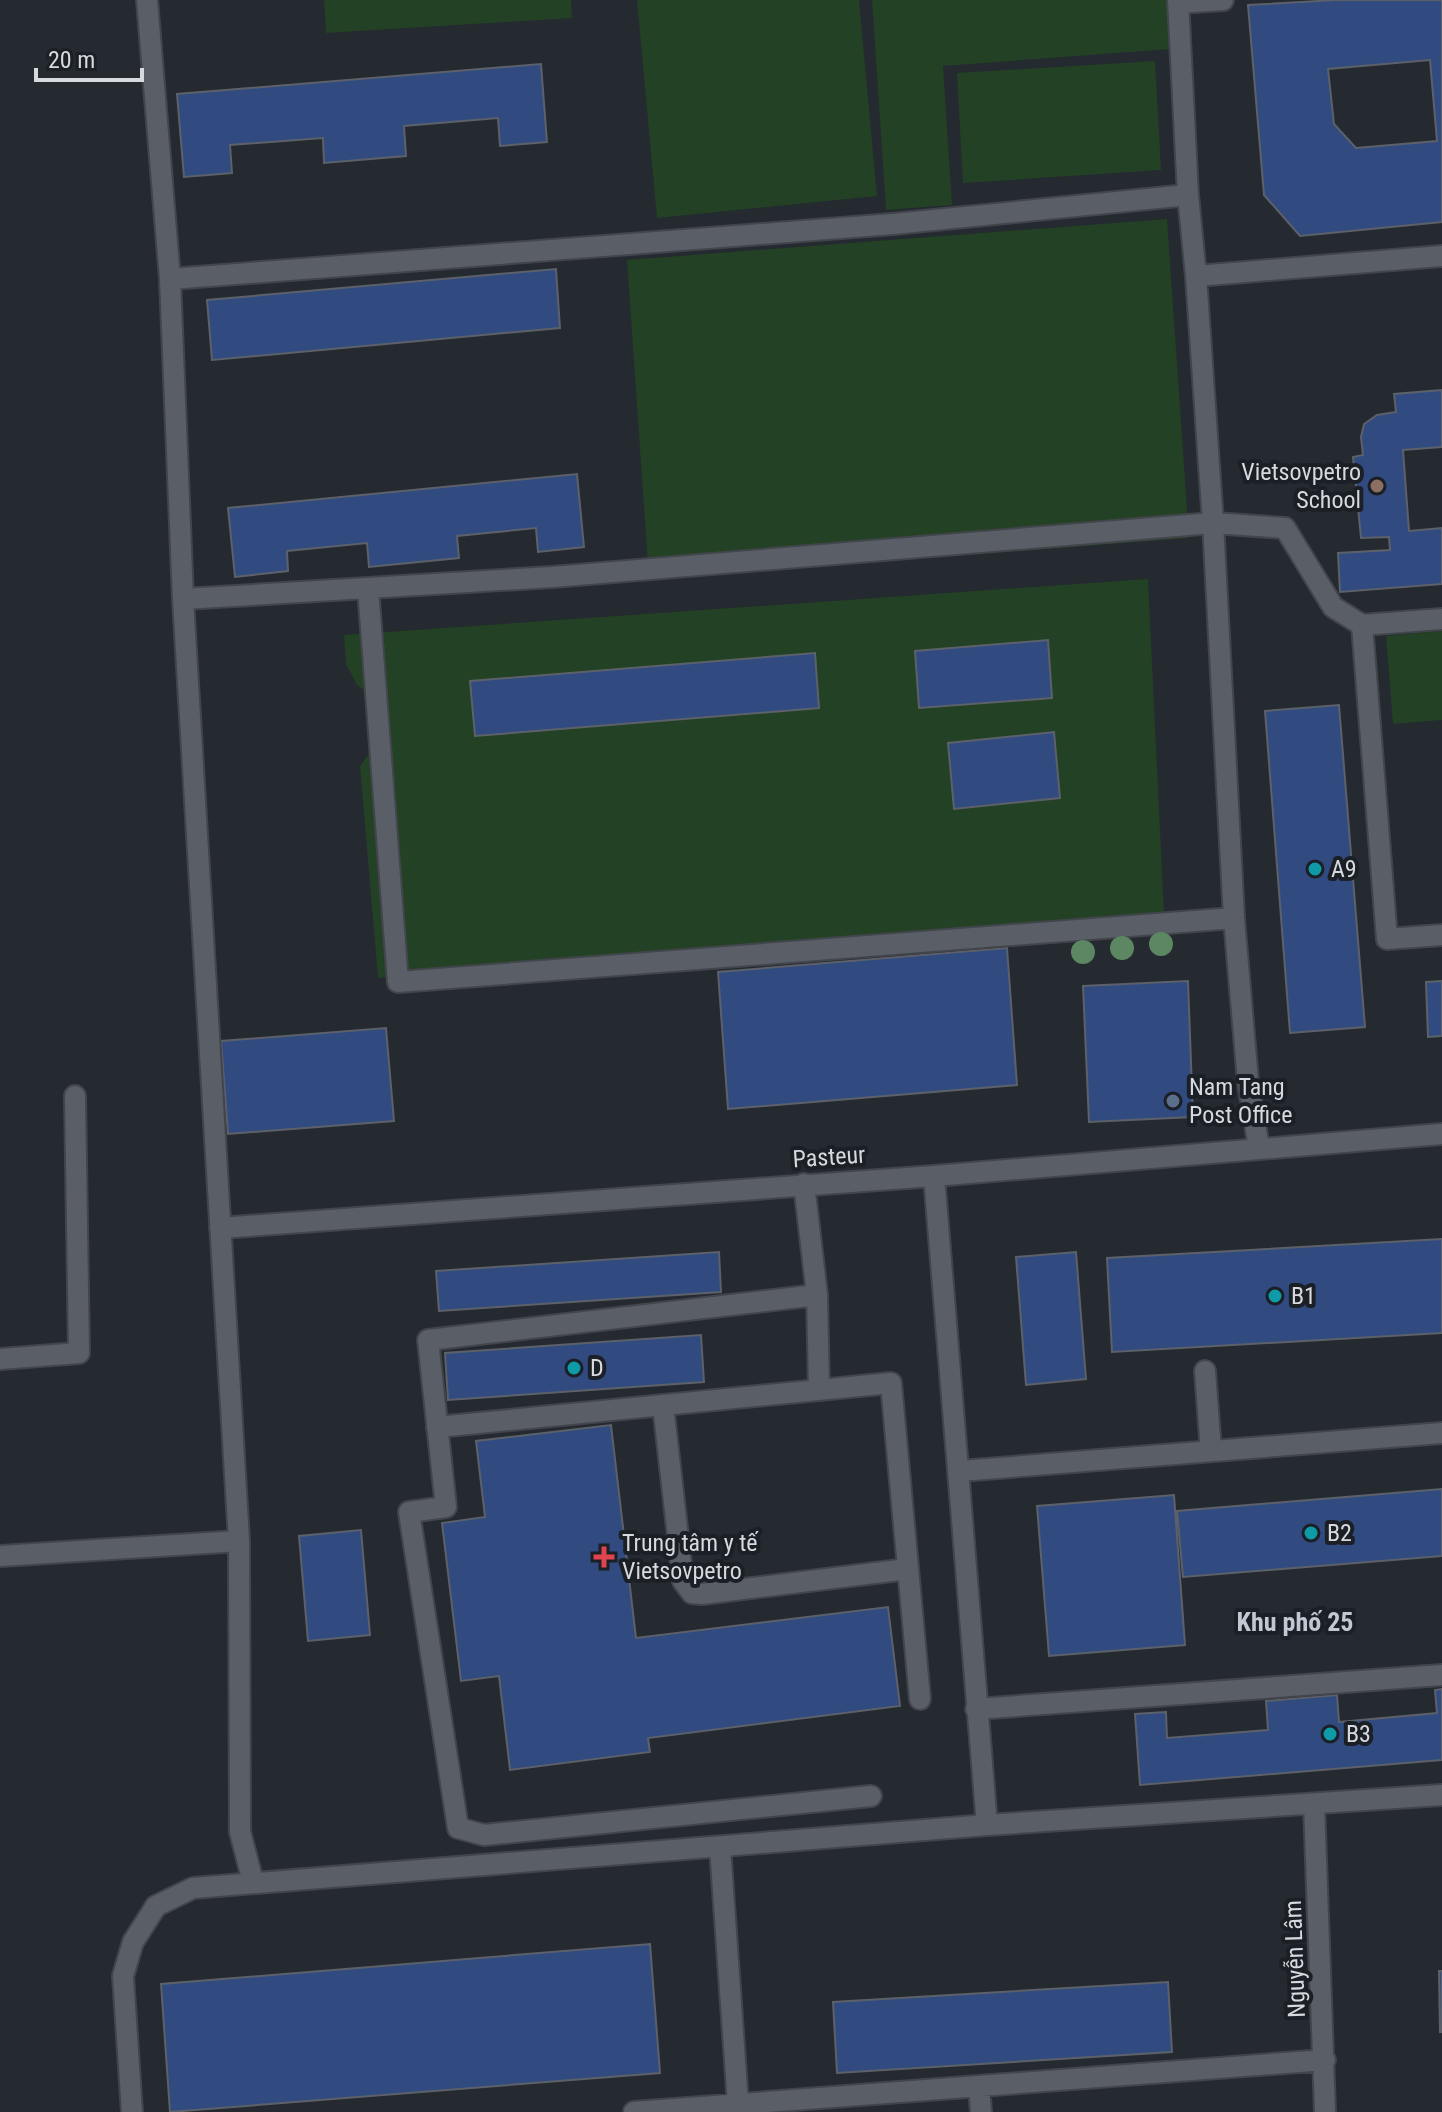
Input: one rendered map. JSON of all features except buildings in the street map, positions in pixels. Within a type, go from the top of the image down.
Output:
[{"type":"street","points":[[147,0],[170,279],[183,599],[239,1541],[240,1832],[253,1882]]},
{"type":"street","points":[[1223,0],[1178,2],[1188,195],[1213,523],[1234,918],[1248,1082],[1259,1148]]},
{"type":"street","points":[[170,279],[893,224],[1188,195]]},
{"type":"street","points":[[1196,276],[1442,256]]},
{"type":"street","points":[[183,599],[774,560],[1213,523],[1285,528],[1333,607],[1362,625],[1442,619]]},
{"type":"street","points":[[368,588],[398,982],[1234,918]]},
{"type":"street","points":[[1362,625],[1387,939],[1442,935]]},
{"type":"street","points":[[0,1359],[79,1353],[75,1096]]},
{"type":"street","name":"Pasteur","points":[[220,1228],[934,1176],[1442,1134]]},
{"type":"street","points":[[934,1176],[987,1825]]},
{"type":"street","points":[[804,1184],[817,1295],[819,1389]]},
{"type":"street","points":[[817,1295],[428,1340],[446,1507],[409,1512],[458,1828],[484,1835],[871,1796]]},
{"type":"street","points":[[1205,1371],[1211,1451]]},
{"type":"street","points":[[437,1427],[891,1383],[920,1699]]},
{"type":"street","points":[[663,1405],[683,1581],[692,1593],[908,1569]]},
{"type":"street","points":[[960,1471],[1442,1433]]},
{"type":"street","points":[[0,1556],[239,1541]]},
{"type":"street","points":[[976,1709],[1442,1675]]},
{"type":"street","points":[[132,2112],[123,1976],[133,1942],[156,1906],[193,1888],[987,1825],[1442,1795]]},
{"type":"street","name":"Nguyễn Lâm","points":[[1314,1804],[1325,2112]]},
{"type":"street","points":[[720,1847],[738,2104]]},
{"type":"street","points":[[634,2112],[1325,2060]]},
{"type":"street","points":[[979,2086],[981,2112]]},
{"type":"green space","points":[[324,0],[571,0],[572,18],[326,33]]},
{"type":"green space","points":[[637,0],[859,0],[877,196],[657,218]]},
{"type":"green space","points":[[872,0],[1167,0],[1170,49],[943,66],[952,205],[886,210]]},
{"type":"green space","points":[[1155,61],[1161,170],[963,183],[957,73]]},
{"type":"green space","points":[[1167,219],[1189,538],[649,579],[627,260]]},
{"type":"green space","points":[[1148,579],[1164,914],[378,978],[360,766],[380,738],[369,694],[357,685],[346,664],[344,635]]},
{"type":"green space","points":[[1442,631],[1442,720],[1393,724],[1386,636]]},
{"type":"place","name":"Vietsovpetro School","points":[[1377,486]]},
{"type":"place","name":"A9","points":[[1315,869]]},
{"type":"place","name":"Nam Tang Post Office","points":[[1173,1101]]},
{"type":"place","name":"B1","points":[[1275,1296]]},
{"type":"place","name":"D","points":[[574,1368]]},
{"type":"place","name":"B2","points":[[1311,1533]]},
{"type":"place","name":"Trung tâm y tế Vietsovpetro","points":[[604,1557]]},
{"type":"place","name":"B3","points":[[1330,1734]]},
{"type":"district","name":"Khu phố 25","points":[[1295,1622]]}]
